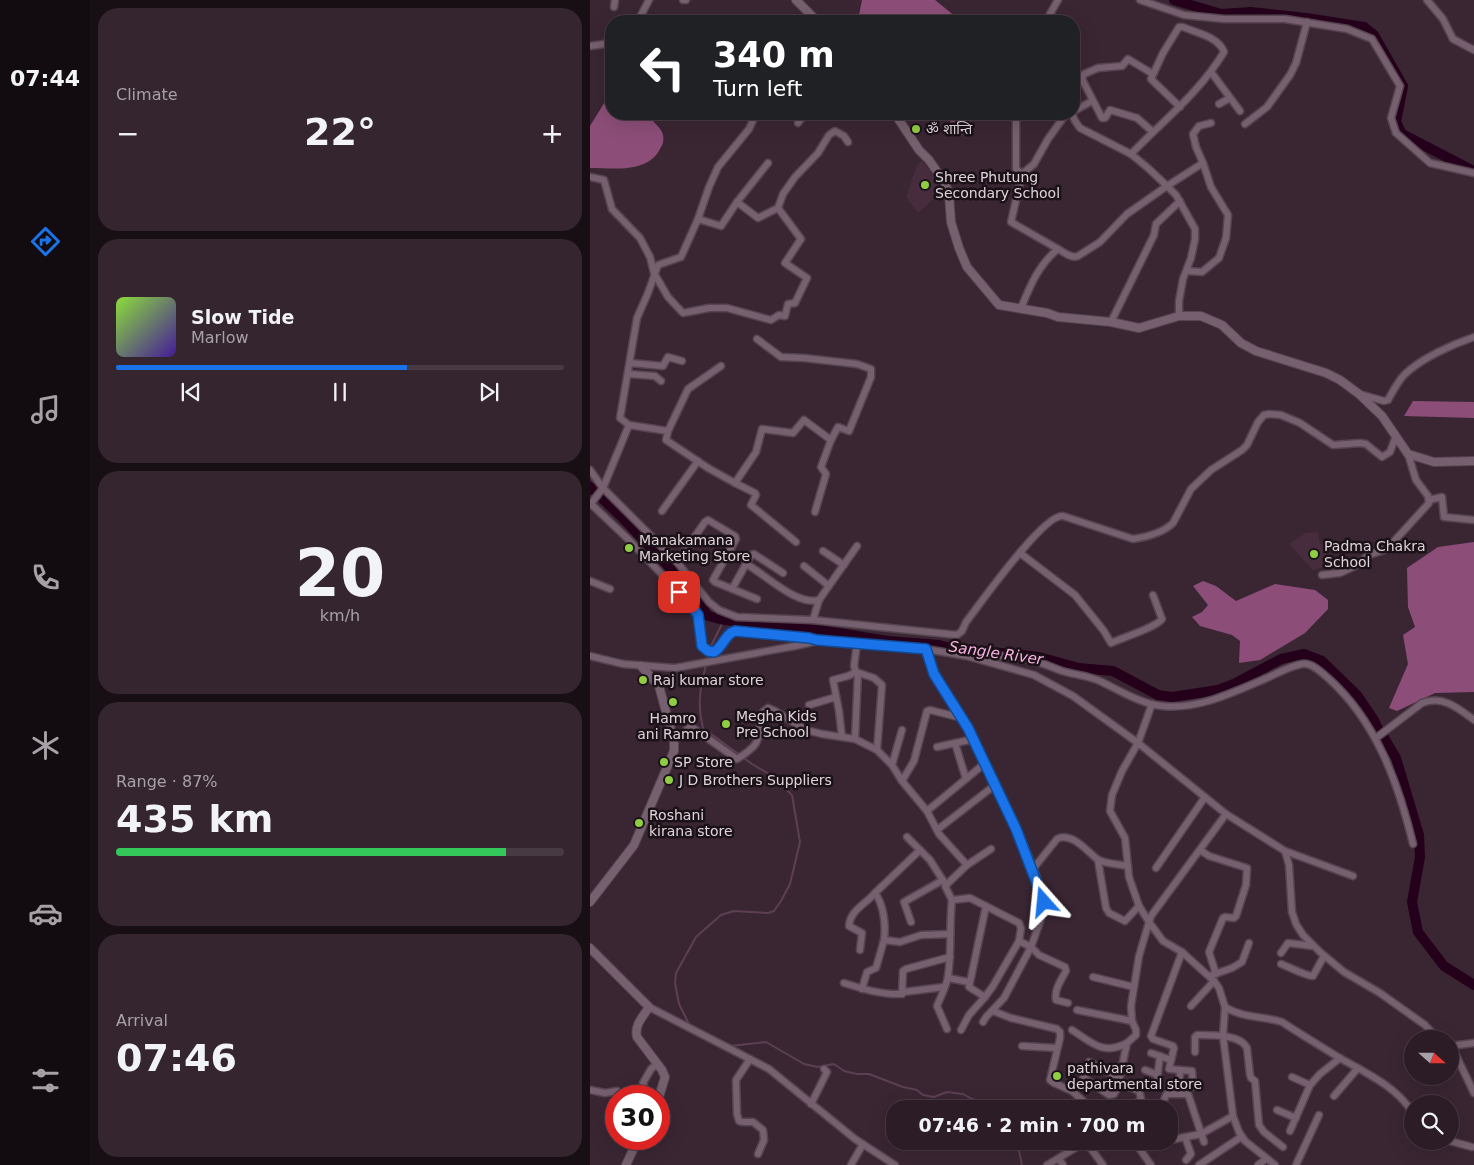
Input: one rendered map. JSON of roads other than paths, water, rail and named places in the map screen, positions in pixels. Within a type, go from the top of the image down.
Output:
[{"type":"street","points":[[641,15],[649,0]]},
{"type":"street","points":[[796,0],[810,15]]},
{"type":"street","points":[[1049,15],[1058,0]]},
{"type":"street","points":[[1140,0],[1184,15],[1224,19],[1306,22],[1347,29],[1372,39],[1400,86],[1391,118],[1396,133],[1430,163],[1474,173]]},
{"type":"street","points":[[1427,0],[1443,19],[1453,39],[1474,50]]},
{"type":"street","points":[[1245,124],[1268,106],[1290,75],[1296,63],[1306,22]]},
{"type":"street","points":[[1131,154],[1180,107],[1211,72],[1224,50],[1208,36],[1183,27],[1179,27],[1150,79],[1180,107]]},
{"type":"street","points":[[590,46],[605,43]]},
{"type":"street","points":[[1153,74],[1128,59],[1122,66],[1091,70],[1084,74],[1082,79],[1102,118],[1105,118],[1110,110],[1137,118],[1153,132]]},
{"type":"street","points":[[1211,72],[1240,111]]},
{"type":"street","points":[[1219,104],[1230,98]]},
{"type":"street","points":[[1080,108],[1092,101]]},
{"type":"street","points":[[668,431],[629,426],[620,416],[629,374],[637,318],[658,265],[681,257],[718,167],[749,129],[753,120]]},
{"type":"street","points":[[899,120],[919,150],[945,182],[949,194],[951,222],[958,248],[967,267],[999,305],[1047,313],[1058,318],[1111,322],[1139,328],[1179,316],[1191,315],[1208,318],[1222,325],[1241,343],[1256,351],[1326,374],[1340,380],[1359,394],[1382,416],[1408,454],[1416,480],[1429,500]]},
{"type":"street","points":[[1016,120],[1016,169],[1022,174]]},
{"type":"street","points":[[1062,120],[1034,164],[1022,174],[1011,222],[1070,256],[1078,256],[1100,242],[1127,214],[1203,163]]},
{"type":"street","points":[[1075,120],[1080,128],[1131,154],[1148,168],[1176,195],[1195,229],[1195,239],[1187,271],[1183,279],[1179,301],[1179,316]]},
{"type":"street","points":[[1187,271],[1202,272],[1219,258],[1226,238],[1228,215],[1211,187],[1193,134],[1199,126],[1211,123]]},
{"type":"street","points":[[737,202],[758,218],[778,208],[783,194],[795,177],[818,153],[829,135],[835,131],[844,136],[848,142]]},
{"type":"street","points":[[698,219],[721,226],[737,202],[768,163]]},
{"type":"street","points":[[590,177],[604,180],[612,209],[640,238],[650,257],[654,273],[668,297],[683,313],[709,308],[727,308],[770,320],[779,315],[785,316],[788,304],[795,303],[808,278],[785,263],[800,239],[778,208]]},
{"type":"street","points":[[1111,322],[1154,235],[1156,224],[1180,201]]},
{"type":"street","points":[[1020,308],[1036,274],[1049,256],[1058,249]]},
{"type":"street","points":[[1359,394],[1384,402],[1388,400],[1406,374],[1429,358],[1474,337]]},
{"type":"street","points":[[757,339],[781,357],[857,364],[871,369],[871,377],[849,431],[838,427],[831,440],[822,467],[826,474],[816,512]]},
{"type":"street","points":[[630,362],[663,366],[668,357],[682,361]]},
{"type":"street","points":[[720,366],[688,389],[668,431],[666,440],[698,461],[755,493],[756,495],[750,506],[796,542]]},
{"type":"street","points":[[629,374],[655,376],[661,381]]},
{"type":"street","points":[[590,470],[602,490],[676,562],[709,602],[727,614],[737,617],[813,620],[957,635],[962,631],[966,622],[1030,540],[1056,517],[1059,516],[1133,539],[1145,537],[1169,527],[1191,489],[1211,470],[1247,445],[1258,422],[1264,415],[1281,415],[1300,423],[1333,445],[1366,444],[1382,457],[1390,452],[1396,436]]},
{"type":"street","points":[[735,482],[756,452],[762,429],[793,434],[804,420],[831,440]]},
{"type":"street","points":[[629,426],[602,490],[591,503],[691,605],[698,615],[702,646],[708,651],[714,652],[718,650],[731,632],[735,631],[926,649],[967,656],[1034,675],[1073,696],[1138,743],[1226,814],[1285,851],[1352,876]]},
{"type":"street","points":[[1408,454],[1434,462],[1474,461]]},
{"type":"street","points":[[662,511],[698,461]]},
{"type":"street","points":[[1322,575],[1340,573],[1353,567],[1368,555],[1387,549],[1426,507],[1429,500],[1442,496],[1444,517],[1474,520]]},
{"type":"street","points":[[676,562],[705,522],[708,520],[714,522],[736,536],[736,539],[713,580],[757,599]]},
{"type":"street","points":[[813,620],[819,600],[857,546]]},
{"type":"street","points":[[823,551],[844,565]]},
{"type":"street","points":[[1020,553],[1075,596],[1104,630],[1111,643],[1159,624],[1162,619],[1153,595]]},
{"type":"street","points":[[732,589],[751,555],[754,554],[783,573]]},
{"type":"street","points":[[746,564],[785,590],[808,601],[819,600]]},
{"type":"street","points":[[804,566],[829,586]]},
{"type":"street","points":[[590,582],[610,588]]},
{"type":"street","points":[[590,656],[623,664],[675,668],[795,646],[817,640]]},
{"type":"street","points":[[855,739],[857,673],[854,666],[857,644]]},
{"type":"street","points":[[926,649],[934,674],[974,739],[984,764],[1016,829],[1033,869],[1044,902],[1040,922],[1031,947],[1004,998],[986,1017],[984,1022]]},
{"type":"street","points":[[967,656],[988,655],[1028,659],[1062,671],[1100,681],[1120,692],[1160,706],[1190,705],[1231,694],[1304,663],[1318,668],[1341,690],[1376,738],[1391,769],[1403,804],[1413,844]]},
{"type":"street","points":[[590,902],[634,845],[674,751],[674,741],[659,686],[641,666]]},
{"type":"street","points":[[842,737],[833,680],[857,673],[874,678],[882,685],[877,750]]},
{"type":"street","points":[[809,705],[836,697]]},
{"type":"street","points":[[1376,738],[1422,703],[1428,701],[1449,702],[1474,720]]},
{"type":"street","points":[[1152,704],[1138,743],[1122,771],[1112,795],[1110,811],[1125,838],[1129,877],[1139,906],[1149,922],[1163,941],[1182,952],[1208,976],[1215,977]]},
{"type":"street","points":[[674,741],[690,727],[694,728],[737,759],[750,751],[757,743],[763,712],[768,708],[806,730],[855,739],[877,750],[892,765],[927,811],[937,830],[966,865]]},
{"type":"street","points":[[902,780],[914,761],[927,711],[930,710],[962,718]]},
{"type":"street","points":[[892,765],[902,730]]},
{"type":"street","points":[[937,747],[974,739]]},
{"type":"street","points":[[955,743],[966,778]]},
{"type":"street","points":[[927,811],[984,764]]},
{"type":"street","points":[[937,830],[995,785]]},
{"type":"street","points":[[1156,868],[1205,797]]},
{"type":"street","points":[[1072,1030],[1100,1047],[1112,1049],[1127,1043],[1136,1034],[1132,1020],[1134,987],[1143,938],[1151,916],[1226,814]]},
{"type":"street","points":[[1033,869],[1057,838],[1061,836],[1084,847],[1098,860],[1128,866]]},
{"type":"street","points":[[908,837],[930,860],[952,900],[948,978],[937,1006],[947,1029]]},
{"type":"street","points":[[911,922],[904,902],[944,883],[966,865],[991,849]]},
{"type":"street","points":[[860,950],[862,933],[849,926],[855,911],[920,850]]},
{"type":"street","points":[[1200,850],[1209,856],[1247,868],[1246,885],[1236,916],[1234,918],[1223,918],[1209,952],[1225,1007],[1223,1036],[1234,1116],[1241,1137],[1275,1165]]},
{"type":"street","points":[[1285,851],[1289,865],[1292,912],[1296,924],[1312,946],[1344,972],[1380,993],[1430,1030]]},
{"type":"street","points":[[1098,860],[1106,908],[1109,913],[1125,921],[1139,906]]},
{"type":"street","points":[[862,989],[867,972],[876,968],[884,940],[881,905],[876,893]]},
{"type":"street","points":[[952,900],[970,898],[1019,923],[1020,928],[1019,941],[997,979],[985,997],[969,1015],[961,1030]]},
{"type":"street","points":[[985,997],[969,987],[969,982],[986,906]]},
{"type":"street","points":[[884,940],[900,942],[921,935],[950,934]]},
{"type":"street","points":[[1019,941],[1031,947],[1039,955],[1065,967],[1066,971],[1056,991],[1055,998],[1056,1000],[1068,1003]]},
{"type":"street","points":[[1191,1006],[1215,977],[1242,962],[1249,943]]},
{"type":"street","points":[[1282,953],[1288,943],[1312,946]]},
{"type":"street","points":[[590,948],[649,1007],[769,1069],[811,1104],[893,1165]]},
{"type":"street","points":[[1182,952],[1151,1036],[1153,1039],[1173,1046],[1169,1069],[1192,1071],[1193,1087]]},
{"type":"street","points":[[1281,964],[1312,976],[1324,956]]},
{"type":"street","points":[[903,992],[903,971],[950,957]]},
{"type":"street","points":[[1093,977],[1134,987]]},
{"type":"street","points":[[948,978],[969,982]]},
{"type":"street","points":[[844,984],[892,995],[944,987]]},
{"type":"street","points":[[649,1007],[636,1026],[635,1031],[637,1037],[665,1077],[663,1085]]},
{"type":"street","points":[[1225,1007],[1242,1015],[1268,1018],[1282,1022],[1358,1068],[1404,1100]]},
{"type":"street","points":[[1077,1010],[1132,1020]]},
{"type":"street","points":[[993,1011],[1011,1018],[1057,1029],[1060,1032],[1050,1080],[1072,1091],[1082,1100]]},
{"type":"street","points":[[1195,1052],[1197,1035],[1223,1036],[1245,1044],[1250,1075],[1255,1081],[1258,1121],[1264,1132],[1283,1147]]},
{"type":"street","points":[[1459,1045],[1474,1042]]},
{"type":"street","points":[[1127,1043],[1120,1081],[1114,1094],[1109,1095],[1084,1078],[1083,1075],[1089,1062],[1120,1081],[1139,1091],[1140,1100]]},
{"type":"street","points":[[1022,1046],[1056,1048]]},
{"type":"street","points":[[1151,1053],[1171,1060]]},
{"type":"street","points":[[1145,1070],[1157,1077],[1160,1056]]},
{"type":"street","points":[[1290,1131],[1310,1085],[1340,1058]]},
{"type":"street","points":[[750,1059],[736,1080],[737,1114],[739,1121],[753,1122],[763,1130],[764,1140],[758,1154]]},
{"type":"street","points":[[1459,1063],[1474,1094]]},
{"type":"street","points":[[644,1085],[651,1069],[657,1064]]},
{"type":"street","points":[[1334,1096],[1358,1068]]},
{"type":"street","points":[[811,1104],[827,1072],[824,1069]]},
{"type":"street","points":[[1179,1094],[1180,1070]]},
{"type":"street","points":[[1292,1077],[1310,1085]]},
{"type":"street","points":[[590,1090],[605,1093]]},
{"type":"street","points":[[1165,1100],[1165,1095],[1188,1094],[1190,1096],[1204,1142]]},
{"type":"street","points":[[1277,1110],[1296,1118]]},
{"type":"street","points":[[1296,1165],[1319,1115]]},
{"type":"street","points":[[1178,1138],[1201,1134],[1234,1116]]},
{"type":"street","points":[[1185,1137],[1191,1154],[1186,1160]]},
{"type":"street","points":[[1199,1165],[1241,1137]]},
{"type":"street","points":[[1459,1143],[1472,1147]]},
{"type":"street","points":[[851,1165],[863,1144]]},
{"type":"street","points":[[626,1165],[633,1150]]},
{"type":"street","points":[[1047,1165],[1073,1150]]},
{"type":"street","points":[[1092,1150],[1103,1165]]},
{"type":"street","points":[[1140,1150],[1151,1165]]},
{"type":"street","points":[[1059,1159],[1063,1165]]},
{"type":"street","points":[[1258,1165],[1266,1159]]},
{"type":"waterway","points":[[1174,0],[1221,14],[1251,12],[1364,27],[1374,35],[1403,86],[1396,122],[1402,134],[1474,171]]},
{"type":"waterway","name":"Sangle River","points":[[590,487],[622,517],[689,588],[708,616],[724,620],[813,629],[888,641],[939,645],[965,652],[991,652],[1039,657],[1079,668],[1113,671],[1158,695],[1172,697],[1218,690],[1234,684],[1281,659],[1304,654],[1322,661],[1357,695],[1379,731]]},
{"type":"waterway","points":[[710,648],[724,620]]},
{"type":"waterway","points":[[690,1026],[679,1004],[675,983],[676,973],[696,937],[721,915],[734,911],[768,913],[774,911],[790,884],[800,842],[792,795],[769,774],[752,764],[703,728],[700,696],[706,665]]},
{"type":"waterway","name":"Sangle River","points":[[1383,736],[1396,758],[1419,835],[1420,857],[1412,902],[1418,932],[1444,966],[1474,985]]},
{"type":"waterway","points":[[717,1039],[726,1043]]},
{"type":"waterway","points":[[730,1046],[766,1042],[804,1064],[818,1067],[834,1064],[844,1071],[869,1074],[903,1087],[917,1090],[923,1095],[934,1097],[947,1092],[963,1094],[976,1100]]},
{"type":"waterway","points":[[1019,1150],[1022,1165]]},
{"type":"place","name":"ॐ शान्ति","points":[[916,129]]},
{"type":"place","name":"Shree Phutung Secondary School","points":[[925,185]]},
{"type":"place","name":"Manakamana Marketing Store","points":[[629,548]]},
{"type":"place","name":"Padma Chakra School","points":[[1314,554]]},
{"type":"place","name":"Raj kumar store","points":[[643,680]]},
{"type":"place","name":"Hamro ani Ramro","points":[[673,702]]},
{"type":"place","name":"Megha Kids Pre School","points":[[726,724]]},
{"type":"place","name":"SP Store","points":[[664,762]]},
{"type":"place","name":"J D Brothers Suppliers","points":[[669,780]]},
{"type":"place","name":"Roshani kirana store","points":[[639,823]]},
{"type":"place","name":"pathivara departmental store","points":[[1057,1076]]}]
